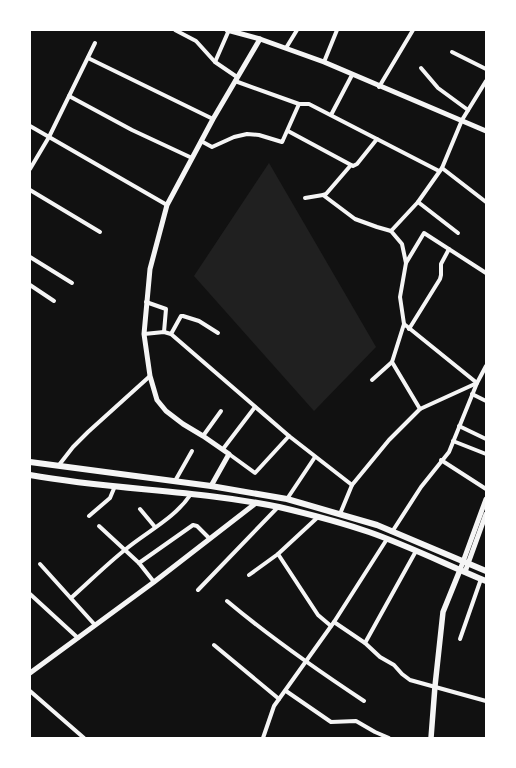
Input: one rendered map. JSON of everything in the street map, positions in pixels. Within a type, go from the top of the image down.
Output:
[{"type":"main road","points":[[30,462],[211,486],[287,499],[377,525],[486,571]]},
{"type":"main road","points":[[30,475],[191,494],[278,507],[369,532],[483,580]]},
{"type":"main road","points":[[431,738],[443,612],[462,571]]},
{"type":"street","points":[[175,30],[196,41],[215,62],[236,79],[299,104],[309,104],[441,170],[486,202]]},
{"type":"street","points":[[215,62],[228,30],[260,39],[324,62],[379,87],[486,131]]},
{"type":"street","points":[[286,48],[297,30]]},
{"type":"street","points":[[324,62],[337,30]]},
{"type":"street","points":[[379,87],[413,30]]},
{"type":"street","points":[[260,39],[213,119],[167,205],[150,269],[144,334],[150,376],[157,400],[166,411],[183,424],[223,449],[255,473],[288,436]]},
{"type":"street","points":[[30,169],[49,136],[95,43]]},
{"type":"street","points":[[452,52],[486,69]]},
{"type":"street","points":[[88,58],[213,119]]},
{"type":"street","points":[[421,68],[438,88],[468,110]]},
{"type":"street","points":[[331,115],[352,74]]},
{"type":"street","points":[[391,231],[418,202],[441,170],[462,120],[486,81]]},
{"type":"street","points":[[69,96],[132,130],[192,158]]},
{"type":"street","points":[[201,141],[212,147],[234,137],[253,134],[282,142],[299,104]]},
{"type":"street","points":[[30,126],[167,205]]},
{"type":"street","points":[[288,131],[353,166],[357,164],[377,139]]},
{"type":"street","points":[[305,198],[323,195],[329,191],[351,165]]},
{"type":"street","points":[[30,190],[100,232]]},
{"type":"street","points":[[323,195],[355,219],[377,228],[391,231],[402,244],[406,263]]},
{"type":"street","points":[[418,202],[458,233]]},
{"type":"street","points":[[372,380],[392,362],[404,324],[400,298],[406,263],[424,233],[486,273]]},
{"type":"street","points":[[410,329],[440,279],[441,264],[449,249]]},
{"type":"street","points":[[30,257],[72,283]]},
{"type":"street","points":[[30,285],[54,301]]},
{"type":"street","points":[[146,302],[166,309],[164,332]]},
{"type":"street","points":[[171,334],[181,316],[198,321],[218,333]]},
{"type":"street","points":[[404,324],[477,383]]},
{"type":"street","points":[[144,334],[164,332],[171,334],[288,436],[352,485]]},
{"type":"street","points":[[392,362],[420,409]]},
{"type":"street","points":[[392,532],[421,487],[441,460],[449,452],[472,394],[486,366]]},
{"type":"street","points":[[60,465],[73,447],[88,432],[150,376]]},
{"type":"street","points":[[340,514],[352,485],[389,440],[420,409],[477,383]]},
{"type":"street","points":[[472,394],[486,401]]},
{"type":"street","points":[[223,449],[255,407]]},
{"type":"street","points":[[203,436],[221,411]]},
{"type":"street","points":[[459,426],[486,439]]},
{"type":"street","points":[[453,441],[486,454]]},
{"type":"street","points":[[175,481],[192,451]]},
{"type":"street","points":[[211,486],[229,454]]},
{"type":"street","points":[[287,499],[315,457]]},
{"type":"street","points":[[441,460],[486,489]]},
{"type":"street","points":[[90,516],[110,498],[115,486]]},
{"type":"street","points":[[71,598],[125,550],[180,508],[191,494]]},
{"type":"street","points":[[466,562],[486,499]]},
{"type":"street","points":[[30,673],[154,582],[256,503]]},
{"type":"street","points":[[198,590],[278,507]]},
{"type":"street","points":[[140,509],[155,527]]},
{"type":"street","points":[[462,571],[486,514]]},
{"type":"street","points":[[249,575],[278,554],[318,517]]},
{"type":"street","points":[[139,564],[192,525],[197,526],[209,538]]},
{"type":"street","points":[[99,526],[139,564],[154,582]]},
{"type":"street","points":[[263,738],[274,706],[307,661],[387,539]]},
{"type":"street","points":[[365,643],[416,551]]},
{"type":"street","points":[[278,554],[318,615],[365,643],[376,654],[394,665],[405,677],[410,680],[486,701]]},
{"type":"street","points":[[40,564],[95,625]]},
{"type":"street","points":[[460,639],[483,580]]},
{"type":"street","points":[[30,594],[78,638]]},
{"type":"street","points":[[227,601],[251,621],[364,701]]},
{"type":"street","points":[[214,646],[279,699]]},
{"type":"street","points":[[30,691],[84,738]]},
{"type":"street","points":[[286,691],[331,722],[356,721],[389,738]]},
{"type":"shaded area","points":[[269,163],[376,347],[314,411],[194,276]]}]
